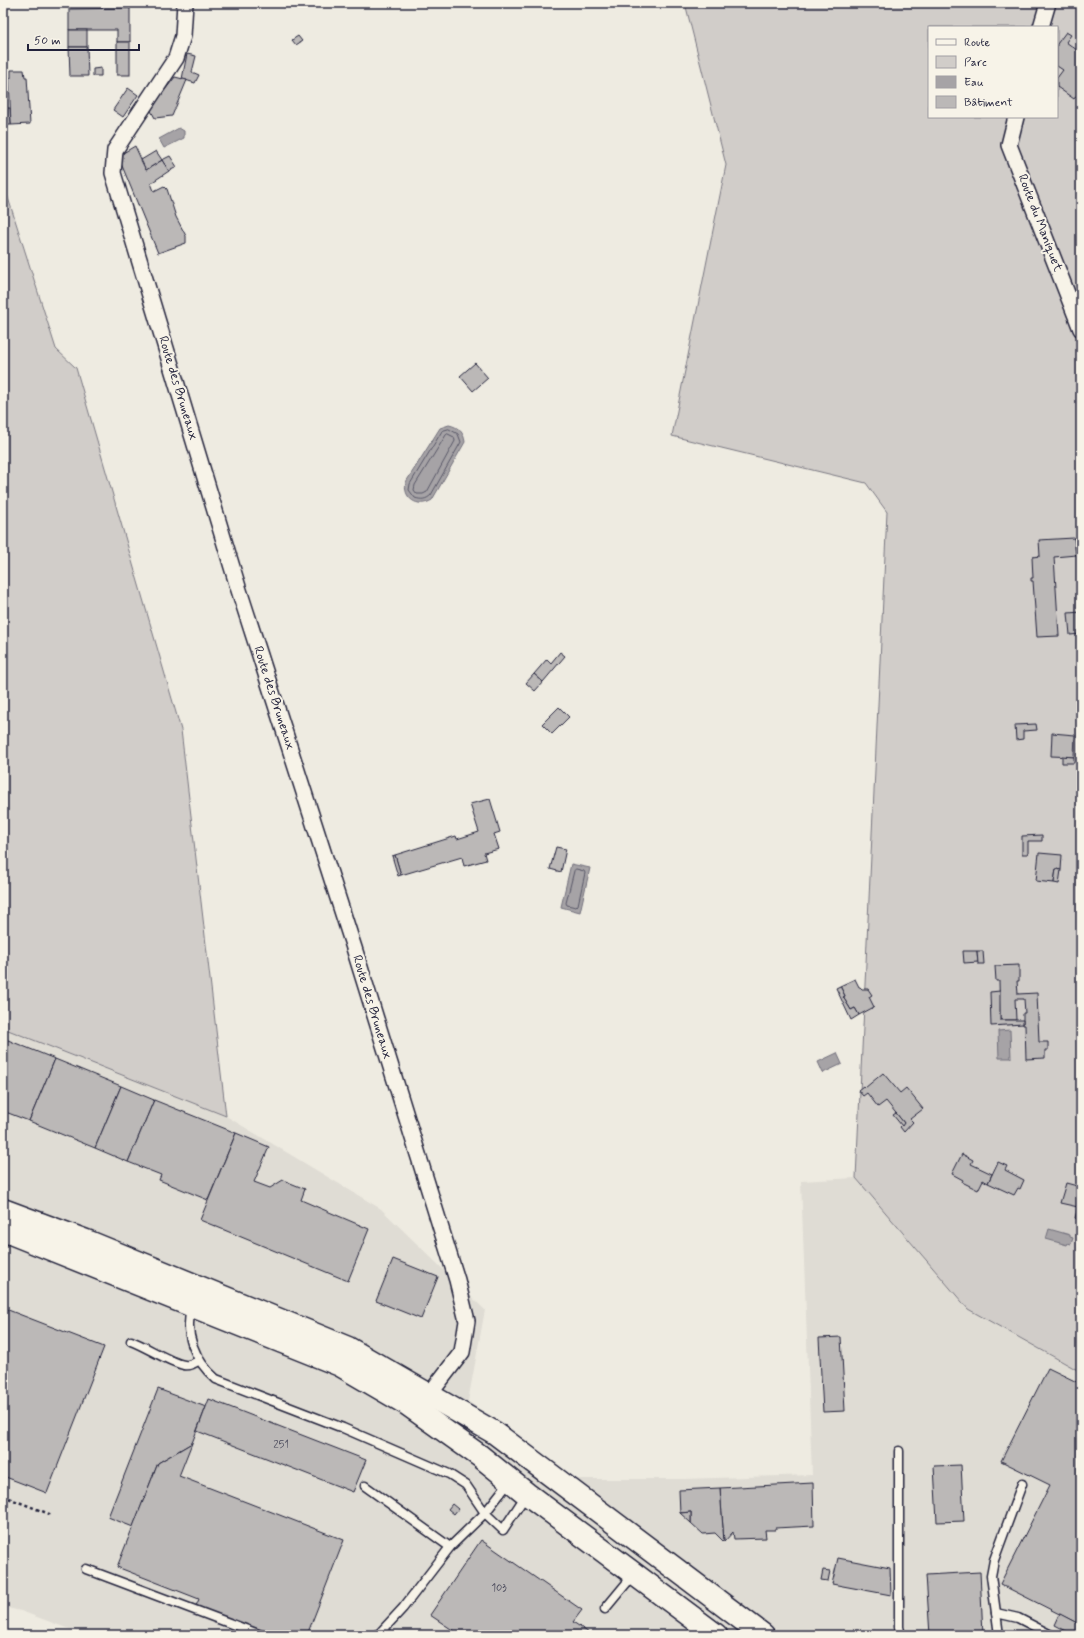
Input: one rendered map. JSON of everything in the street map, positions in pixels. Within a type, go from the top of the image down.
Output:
[{"type":"main road","points":[[3,1210],[89,1242],[348,1348],[495,1433],[542,1470],[763,1635]]},
{"type":"main road","points":[[3,1230],[340,1365],[407,1404],[480,1456],[527,1494],[716,1635]]},
{"type":"main road","points":[[511,1480],[526,1457]]},
{"type":"main road","points":[[527,1494],[542,1470]]},
{"type":"street","name":"Route des Bruneaux","points":[[185,3],[183,36],[176,58],[116,150],[113,173],[238,587],[354,948],[456,1280],[467,1321],[462,1352],[429,1395]]},
{"type":"street","points":[[1041,26],[1048,3]]},
{"type":"street","name":"Route du Maniquet","points":[[1016,118],[1009,144],[1081,329]]},
{"type":"street","points":[[407,1404],[429,1395]]},
{"type":"lane","points":[[192,1306],[188,1316],[191,1344],[206,1371],[216,1379],[343,1428],[449,1474],[466,1485],[485,1513],[503,1530],[527,1494]]},
{"type":"lane","points":[[131,1341],[174,1362],[186,1366],[199,1360]]},
{"type":"lane","points":[[899,1451],[899,1627],[901,1635]]},
{"type":"lane","points":[[378,1635],[403,1608],[450,1547],[485,1513],[511,1480]]},
{"type":"lane","points":[[999,1635],[991,1576],[994,1560],[1022,1484]]},
{"type":"lane","points":[[365,1486],[450,1547]]},
{"type":"lane","points":[[86,1569],[261,1635]]},
{"type":"lane","points":[[605,1609],[634,1574]]},
{"type":"lane","points":[[996,1613],[1018,1618],[1051,1635]]},
{"type":"path","points":[[3,1496],[52,1515]]},
{"type":"shaded area","points":[[3,1028],[226,1116],[381,1209],[485,1310],[468,1401],[569,1479],[685,1479],[812,1475],[801,1181],[856,1178],[968,1309],[1081,1372],[1081,1635],[85,1635],[21,1611],[3,1607]]},
{"type":"green space","points":[[685,3],[1081,3],[1081,1372],[968,1309],[856,1178],[887,512],[866,483],[672,436],[726,165]]},
{"type":"green space","points":[[3,182],[56,349],[76,368],[181,730],[226,1116],[3,1028]]},
{"type":"water","points":[[179,128],[184,131],[184,138],[164,148],[159,139]]},
{"type":"water","points":[[449,425],[456,427],[460,431],[465,442],[432,500],[421,503],[412,500],[406,493],[406,482],[440,428]]},
{"type":"water","points":[[571,864],[590,868],[580,912],[561,907]]},
{"type":"water","points":[[1010,1030],[1011,1058],[999,1058],[998,1031]]},
{"type":"water","points":[[837,1053],[842,1064],[823,1073],[818,1062]]},
{"type":"water","points":[[1049,1229],[1070,1235],[1070,1237],[1073,1238],[1071,1244],[1068,1243],[1067,1245],[1046,1239]]},
{"type":"building","points":[[130,8],[130,42],[117,42],[117,30],[69,30],[69,9]]},
{"type":"building","points":[[69,30],[87,30],[87,47],[69,47]]},
{"type":"building","points":[[1066,32],[1071,35],[1066,42],[1081,53],[1081,90],[1074,99],[1058,88],[1058,77],[1063,70],[1058,67],[1058,43]]},
{"type":"building","points":[[298,36],[302,41],[296,45],[292,40]]},
{"type":"building","points":[[117,42],[130,42],[130,75],[117,75]]},
{"type":"building","points":[[69,47],[87,47],[88,76],[70,76]]},
{"type":"building","points":[[187,54],[196,56],[192,72],[199,75],[195,83],[182,79]]},
{"type":"building","points":[[101,68],[101,76],[93,76],[93,69]]},
{"type":"building","points":[[11,70],[24,70],[25,77],[27,77],[30,124],[11,125],[9,78],[11,78]]},
{"type":"building","points":[[175,77],[187,80],[172,116],[155,118],[150,109]]},
{"type":"building","points":[[128,88],[138,95],[123,117],[113,110]]},
{"type":"building","points":[[6,108],[10,108],[11,125],[7,125]]},
{"type":"building","points":[[135,146],[146,170],[162,160],[169,171],[151,183],[154,191],[164,186],[167,189],[176,217],[186,236],[186,243],[158,253],[118,156]]},
{"type":"building","points":[[156,151],[162,160],[146,170],[141,160]]},
{"type":"building","points":[[170,156],[177,167],[169,171],[162,160]]},
{"type":"building","points":[[475,363],[488,378],[473,391],[460,376]]},
{"type":"building","points":[[1081,537],[1081,555],[1076,555],[1074,538]]},
{"type":"building","points":[[1074,538],[1076,555],[1054,557],[1059,636],[1037,637],[1033,581],[1031,581],[1031,578],[1033,578],[1032,557],[1040,556],[1039,540]]},
{"type":"building","points":[[1081,612],[1081,634],[1070,635],[1068,613]]},
{"type":"building","points":[[560,652],[565,656],[543,682],[534,674],[547,659],[551,663]]},
{"type":"building","points":[[534,674],[543,682],[535,691],[526,683]]},
{"type":"building","points":[[559,707],[569,717],[552,734],[542,724]]},
{"type":"building","points":[[1036,724],[1037,730],[1023,731],[1023,739],[1016,740],[1015,725]]},
{"type":"building","points":[[1052,733],[1075,735],[1074,757],[1051,756]]},
{"type":"building","points":[[1062,756],[1074,757],[1074,763],[1062,763]]},
{"type":"building","points":[[490,799],[500,832],[494,834],[499,849],[484,853],[486,860],[464,866],[462,857],[401,875],[395,855],[456,836],[457,839],[479,832],[470,804]]},
{"type":"building","points":[[1042,835],[1042,841],[1028,841],[1028,854],[1022,854],[1022,836]]},
{"type":"building","points":[[556,847],[566,849],[561,872],[550,869]]},
{"type":"building","points":[[1039,853],[1062,855],[1061,870],[1056,869],[1054,883],[1036,881]]},
{"type":"building","points":[[395,855],[401,875],[398,876],[392,856]]},
{"type":"building","points":[[1056,869],[1061,870],[1059,884],[1054,883]]},
{"type":"building","points":[[963,951],[977,951],[978,962],[964,963]]},
{"type":"building","points":[[977,951],[983,951],[984,964],[978,964]]},
{"type":"building","points":[[1019,965],[1019,981],[1017,981],[1018,994],[1037,993],[1039,1042],[1048,1042],[1048,1050],[1045,1050],[1045,1058],[1026,1059],[1025,1025],[1023,1025],[1023,1013],[1025,1013],[1024,999],[1015,999],[1016,1020],[1000,1020],[999,981],[996,981],[995,966]]},
{"type":"building","points":[[855,979],[859,987],[862,989],[868,989],[872,995],[869,997],[874,1007],[859,1015],[855,1008],[851,1010],[843,997],[845,996],[840,986]]},
{"type":"building","points":[[840,986],[845,996],[843,997],[851,1010],[855,1008],[859,1015],[851,1020],[836,988]]},
{"type":"building","points":[[1000,991],[1000,1020],[1023,1020],[1023,1024],[991,1026],[990,992]]},
{"type":"building","points":[[3,1038],[55,1059],[29,1121],[3,1111]]},
{"type":"building","points":[[55,1059],[121,1086],[95,1148],[29,1121]]},
{"type":"building","points":[[883,1073],[900,1093],[906,1088],[923,1109],[910,1119],[913,1122],[904,1132],[900,1127],[904,1123],[886,1101],[878,1107],[867,1093],[863,1096],[858,1090],[863,1086],[865,1088]]},
{"type":"building","points":[[121,1086],[154,1100],[128,1162],[95,1148]]},
{"type":"building","points":[[154,1100],[236,1133],[208,1200],[159,1180],[161,1175],[128,1162]]},
{"type":"building","points":[[896,1113],[904,1123],[902,1126],[893,1115]]},
{"type":"building","points":[[236,1133],[269,1147],[254,1182],[270,1188],[283,1180],[305,1189],[301,1200],[369,1229],[348,1281],[200,1220]]},
{"type":"building","points":[[962,1154],[973,1160],[971,1164],[992,1174],[988,1183],[983,1180],[978,1190],[962,1182],[963,1180],[952,1174]]},
{"type":"building","points":[[998,1162],[1007,1166],[1005,1170],[1024,1180],[1020,1189],[1018,1188],[1014,1195],[988,1183]]},
{"type":"building","points":[[1066,1183],[1081,1187],[1081,1220],[1075,1218],[1078,1207],[1060,1203]]},
{"type":"building","points":[[393,1259],[438,1277],[421,1319],[376,1301]]},
{"type":"building","points":[[3,1308],[104,1347],[47,1493],[3,1476]]},
{"type":"building","points":[[841,1337],[845,1411],[823,1412],[819,1338]]},
{"type":"building","points":[[1048,1368],[1081,1384],[1081,1625],[1000,1584],[1050,1485],[1001,1461]]},
{"type":"building","points":[[158,1389],[206,1407],[192,1443],[158,1463],[133,1527],[108,1517]]},
{"type":"building","points":[[209,1399],[366,1460],[353,1492],[197,1431]]},
{"type":"building","points":[[192,1443],[179,1476],[344,1540],[307,1635],[269,1635],[196,1606],[199,1599],[117,1567],[158,1463]]},
{"type":"building","points":[[961,1465],[964,1521],[937,1522],[934,1466]]},
{"type":"building","points":[[813,1483],[814,1526],[765,1530],[766,1538],[734,1539],[733,1532],[724,1542],[720,1488]]},
{"type":"building","points":[[720,1488],[724,1542],[715,1533],[703,1534],[691,1523],[691,1512],[680,1513],[679,1490]]},
{"type":"building","points":[[452,1504],[458,1509],[454,1514],[448,1509]]},
{"type":"building","points":[[691,1512],[691,1523],[680,1513]]},
{"type":"building","points":[[481,1540],[582,1610],[573,1622],[592,1635],[460,1635],[430,1615]]},
{"type":"building","points":[[838,1558],[890,1568],[891,1595],[832,1584]]},
{"type":"building","points":[[823,1570],[830,1571],[828,1581],[821,1580]]},
{"type":"building","points":[[980,1572],[983,1635],[930,1635],[926,1575]]},
{"type":"building","points":[[1060,1614],[1081,1625],[1081,1635],[1074,1635],[1055,1625]]}]
